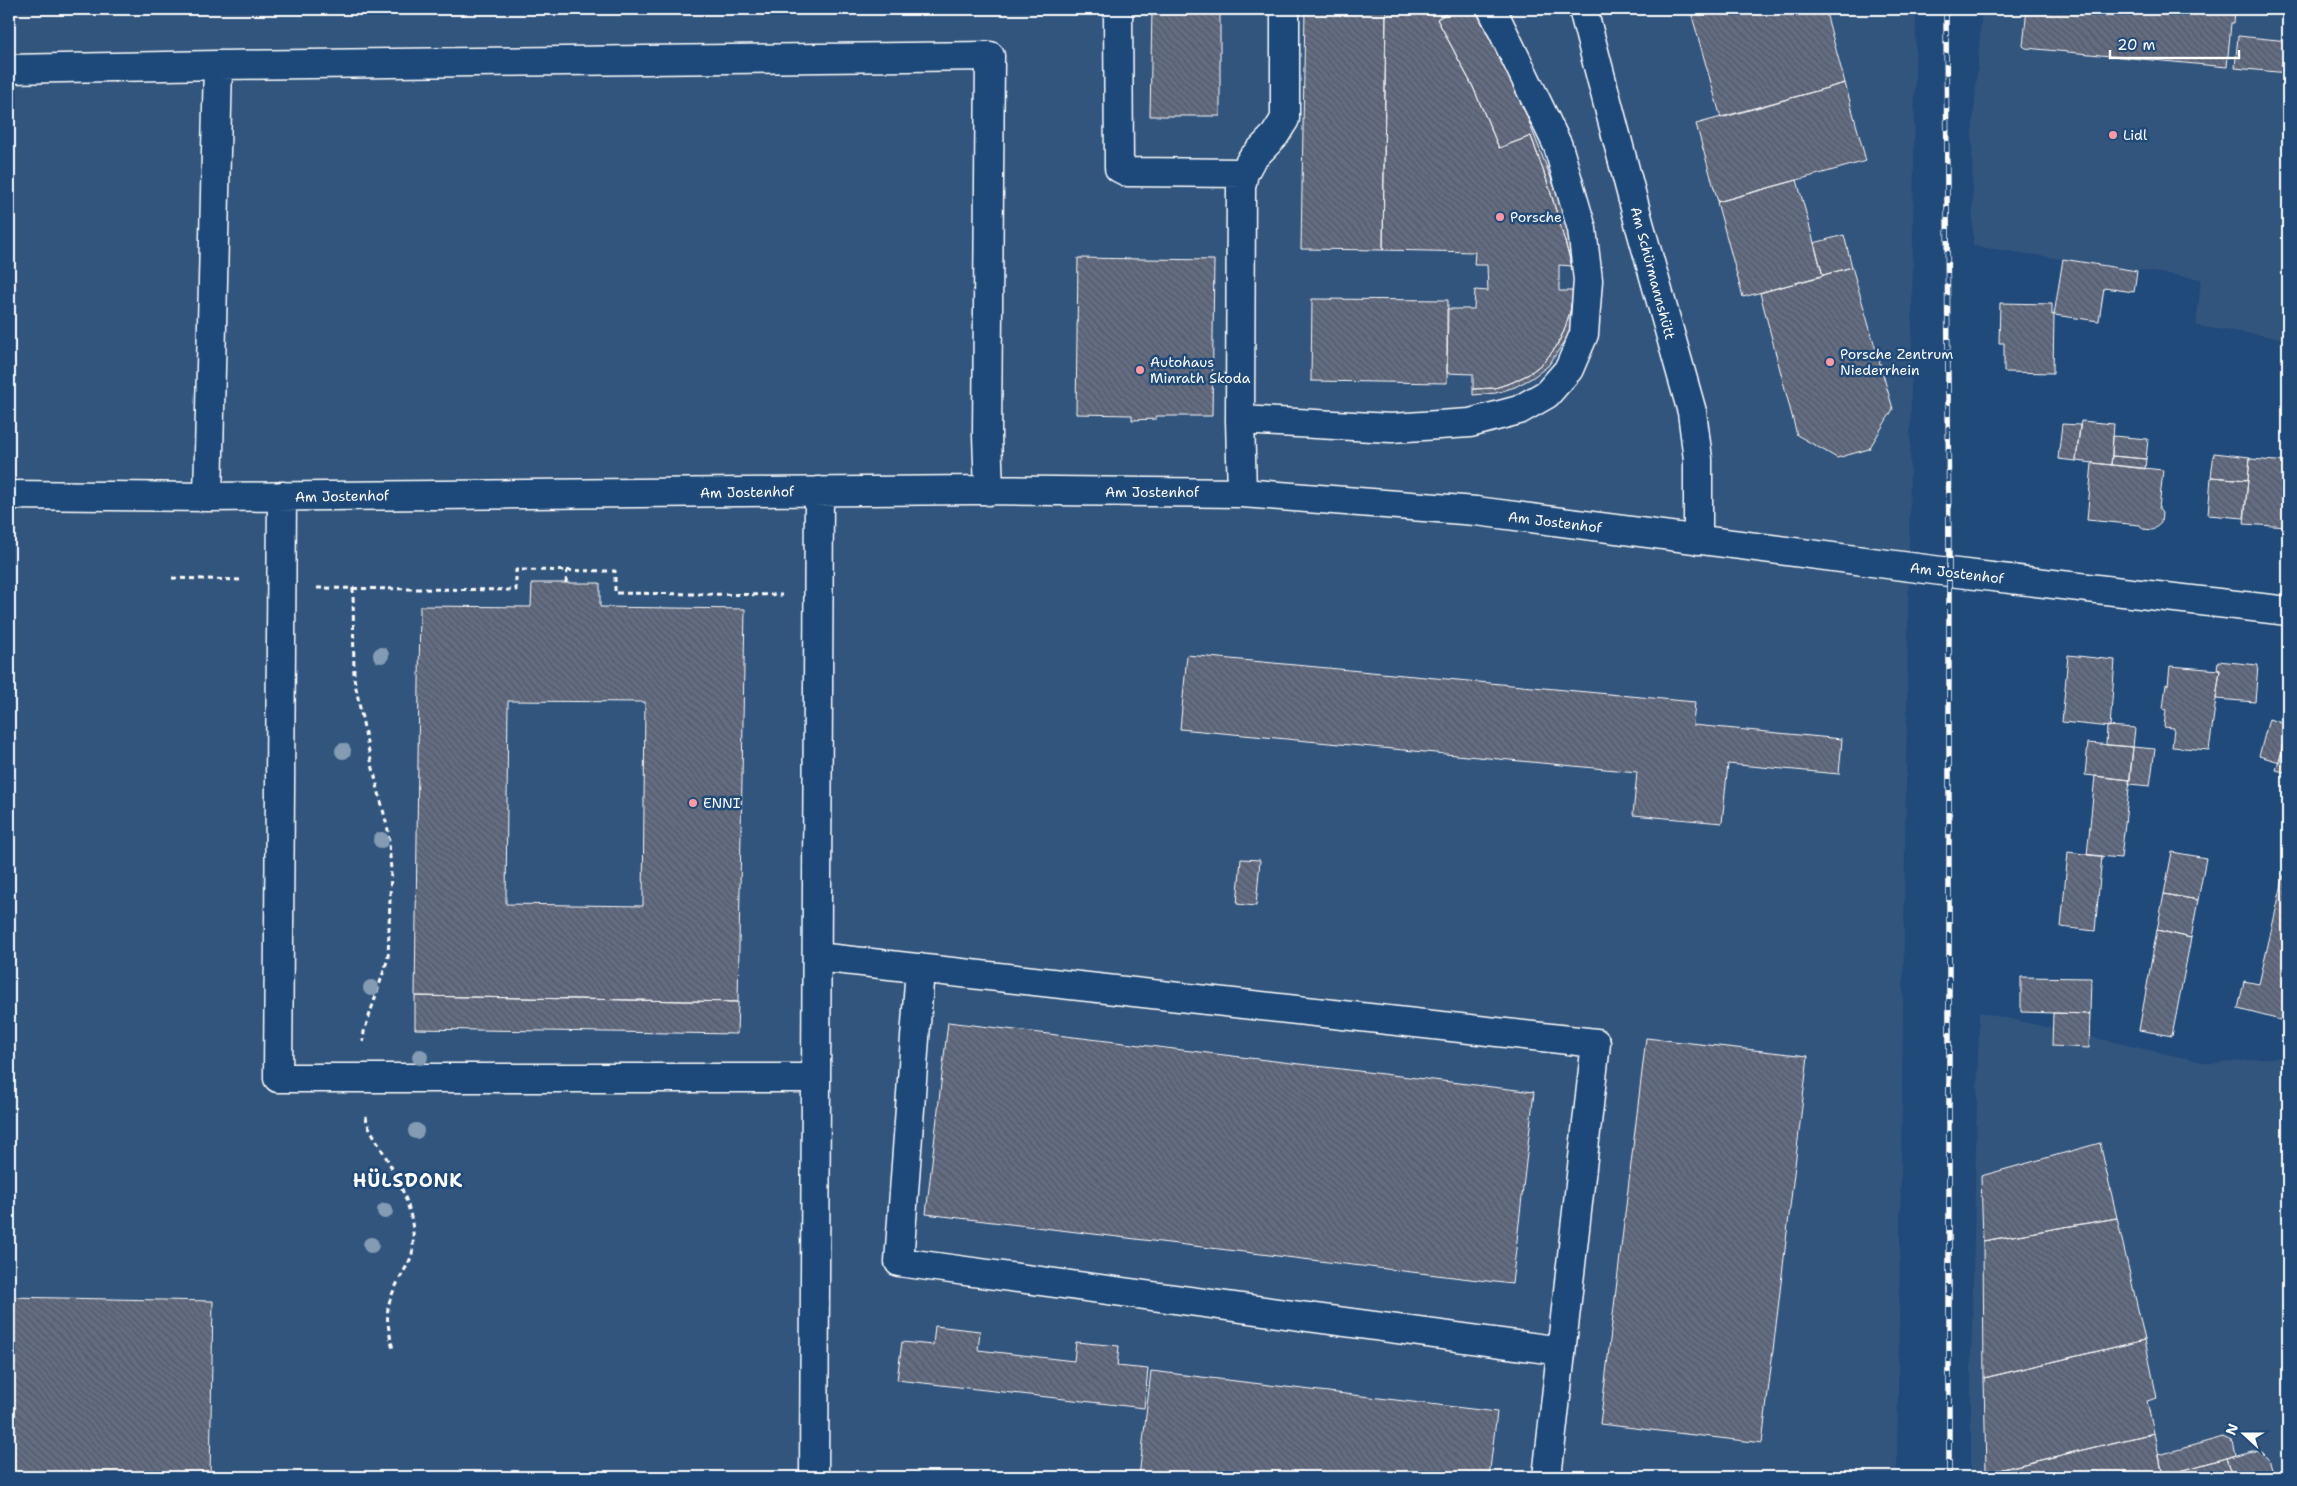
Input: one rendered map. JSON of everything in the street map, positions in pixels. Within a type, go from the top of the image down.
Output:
[{"type":"street","points":[[1118,9],[1119,168],[1127,172],[1244,174]]},
{"type":"street","points":[[1242,493],[1240,420],[1241,187],[1244,174],[1251,160],[1275,134],[1285,119],[1285,9]]},
{"type":"street","points":[[1240,420],[1391,428],[1470,423],[1518,410],[1547,394],[1569,369],[1584,334],[1588,280],[1582,229],[1558,146],[1492,9]]},
{"type":"street","name":"Am Schürmannshütt","points":[[1583,9],[1636,213],[1692,412],[1698,459],[1698,540]]},
{"type":"street","points":[[9,70],[218,65],[990,56],[987,425],[989,491]]},
{"type":"street","points":[[208,497],[218,65]]},
{"type":"street","points":[[814,1477],[820,491]]},
{"type":"street","name":"Am Jostenhof","points":[[9,495],[208,497],[820,491],[1242,493],[1476,511],[1949,572],[2288,611]]},
{"type":"street","points":[[282,496],[278,1078],[816,1078]]},
{"type":"street","points":[[817,957],[1596,1043],[1547,1477]]},
{"type":"street","points":[[920,968],[899,1262],[1561,1351]]},
{"type":"path","points":[[172,578],[353,588],[516,590],[516,570],[615,571],[615,593],[819,595]]},
{"type":"path","points":[[566,583],[567,571]]},
{"type":"path","points":[[353,588],[354,678],[368,748],[388,830],[391,870],[388,958],[364,1032],[361,1077],[367,1123],[403,1192],[414,1226],[412,1256],[388,1301],[387,1321],[393,1350]]},
{"type":"shaded area","points":[[9,9],[1916,9],[1897,1477],[9,1477]]},
{"type":"shaded area","points":[[1982,9],[2288,9],[2288,339],[2196,326],[2201,279],[1973,246],[1972,135]]},
{"type":"shaded area","points":[[1979,1012],[2212,1064],[2288,1056],[2288,1477],[1971,1477],[1971,1369]]},
{"type":"building","points":[[1152,9],[1220,9],[1220,116],[1150,116]]},
{"type":"building","points":[[1305,9],[1386,9],[1383,250],[1301,249]]},
{"type":"building","points":[[1386,9],[1454,9],[1437,19],[1473,87],[1499,148],[1531,136],[1549,187],[1572,266],[1559,265],[1559,291],[1573,291],[1570,312],[1556,347],[1544,362],[1529,374],[1495,388],[1473,389],[1473,374],[1447,373],[1447,309],[1474,309],[1475,290],[1488,291],[1487,265],[1474,265],[1475,252],[1383,250]]},
{"type":"building","points":[[1454,9],[1475,9],[1520,99],[1556,191],[1578,266],[1572,266],[1549,187],[1531,136],[1499,148],[1473,87],[1437,19]]},
{"type":"building","points":[[1690,9],[1825,9],[1845,83],[1721,118]]},
{"type":"building","points":[[2027,9],[2235,9],[2234,23],[2231,23],[2227,67],[2026,48],[2023,46]]},
{"type":"building","points":[[2238,36],[2288,41],[2288,73],[2235,68]]},
{"type":"building","points":[[1845,83],[1866,161],[1718,202],[1696,124]]},
{"type":"building","points":[[1797,180],[1823,276],[1743,297],[1717,202]]},
{"type":"building","points":[[1844,235],[1852,267],[1823,275],[1814,243]]},
{"type":"building","points":[[1078,258],[1214,260],[1212,416],[1155,416],[1156,419],[1132,420],[1132,415],[1076,414]]},
{"type":"building","points":[[2063,259],[2137,271],[2134,292],[2104,288],[2099,321],[2054,315]]},
{"type":"building","points":[[1852,267],[1893,409],[1869,449],[1837,458],[1797,435],[1760,293]]},
{"type":"building","points":[[1573,291],[1577,291],[1575,314],[1570,333],[1548,366],[1532,378],[1515,387],[1496,393],[1473,395],[1473,389],[1495,388],[1513,382],[1529,374],[1544,362],[1556,347],[1564,331],[1570,312]]},
{"type":"building","points":[[1312,299],[1448,300],[1447,383],[1311,381]]},
{"type":"building","points":[[2000,303],[2052,304],[2052,315],[2054,314],[2053,373],[2004,372],[2004,343],[1999,343]]},
{"type":"building","points":[[2081,421],[2114,424],[2111,465],[2076,461]]},
{"type":"building","points":[[2062,424],[2080,425],[2076,461],[2058,459]]},
{"type":"building","points":[[2113,436],[2148,439],[2146,459],[2112,456]]},
{"type":"building","points":[[2214,453],[2250,457],[2248,480],[2211,477]]},
{"type":"building","points":[[2112,456],[2146,459],[2145,469],[2111,465]]},
{"type":"building","points":[[2250,457],[2251,459],[2288,462],[2288,527],[2244,524]]},
{"type":"building","points":[[2092,463],[2163,470],[2159,509],[2162,513],[2161,523],[2153,530],[2143,529],[2140,525],[2087,520]]},
{"type":"building","points":[[2211,477],[2248,480],[2244,518],[2208,515]]},
{"type":"building","name":"ENNI","points":[[532,583],[600,583],[600,607],[745,609],[738,1002],[415,996],[420,606],[531,607]],"holes":[[[508,701],[645,702],[643,906],[506,904]]]},
{"type":"building","points":[[1187,655],[1695,702],[1693,725],[1842,739],[1839,774],[1728,764],[1722,823],[1633,815],[1637,772],[1180,729]]},
{"type":"building","points":[[2068,655],[2115,660],[2110,727],[2062,722]]},
{"type":"building","points":[[2218,661],[2258,665],[2255,702],[2216,699],[2220,670],[2217,670]]},
{"type":"building","points":[[2170,666],[2220,670],[2209,750],[2172,747],[2174,728],[2164,727],[2166,710],[2163,709]]},
{"type":"building","points":[[2269,719],[2288,725],[2280,762],[2259,756]]},
{"type":"building","points":[[2288,723],[2288,753],[2281,751]]},
{"type":"building","points":[[2107,726],[2135,728],[2133,747],[2106,745]]},
{"type":"building","points":[[2088,743],[2133,747],[2130,780],[2085,775]]},
{"type":"building","points":[[2133,747],[2155,749],[2150,786],[2129,784]]},
{"type":"building","points":[[2282,751],[2288,753],[2288,773],[2276,770]]},
{"type":"building","points":[[2095,776],[2130,780],[2121,858],[2087,855]]},
{"type":"building","points":[[2068,852],[2102,856],[2095,931],[2061,927]]},
{"type":"building","points":[[2172,852],[2206,858],[2198,900],[2164,894]]},
{"type":"building","points":[[1241,859],[1260,860],[1256,906],[1237,904]]},
{"type":"building","points":[[2284,875],[2288,876],[2288,1022],[2238,1009],[2244,981],[2259,984]]},
{"type":"building","points":[[2164,894],[2198,900],[2191,938],[2157,930]]},
{"type":"building","points":[[2157,930],[2191,938],[2172,1036],[2139,1030]]},
{"type":"building","points":[[2021,977],[2091,978],[2090,1014],[2021,1012]]},
{"type":"building","points":[[415,996],[738,1002],[737,1034],[415,1029]]},
{"type":"building","points":[[2053,1013],[2090,1014],[2089,1048],[2052,1046]]},
{"type":"building","points":[[948,1022],[1534,1092],[1512,1284],[926,1214]]},
{"type":"building","points":[[1646,1038],[1808,1056],[1762,1443],[1600,1424]]},
{"type":"building","points":[[2100,1143],[2117,1218],[1983,1241],[1981,1176]]},
{"type":"building","points":[[2117,1218],[2145,1340],[1984,1378],[1983,1241]]},
{"type":"building","points":[[9,1297],[213,1301],[210,1477],[9,1477]]},
{"type":"building","points":[[935,1326],[980,1331],[978,1350],[1074,1361],[1076,1342],[1119,1346],[1117,1366],[1148,1369],[1144,1408],[897,1380],[902,1342],[933,1345]]},
{"type":"building","points":[[2145,1340],[2157,1398],[2147,1401],[2154,1433],[1986,1473],[1984,1378]]},
{"type":"building","points":[[1151,1371],[1497,1412],[1489,1477],[1139,1477]]},
{"type":"building","points":[[2154,1433],[2163,1476],[1986,1477],[1986,1473]]},
{"type":"building","points":[[2223,1437],[2233,1442],[2236,1455],[2163,1476],[2159,1455]]},
{"type":"building","points":[[2252,1451],[2262,1452],[2269,1459],[2274,1477],[2232,1477],[2226,1458]]},
{"type":"building","points":[[2226,1458],[2232,1477],[2158,1477],[2163,1476]]},
{"type":"railway","points":[[1946,9],[1949,572],[1949,1477]]},
{"type":"place","name":"Lidl","points":[[2113,135]]},
{"type":"place","name":"Porsche","points":[[1500,217]]},
{"type":"place","name":"Porsche Zentrum Niederrhein","points":[[1830,362]]},
{"type":"place","name":"Autohaus Minrath Skoda","points":[[1140,370]]},
{"type":"place","name":"ENNI","points":[[693,803]]},
{"type":"district","name":"HÜLSDONK","points":[[408,1180]]}]
